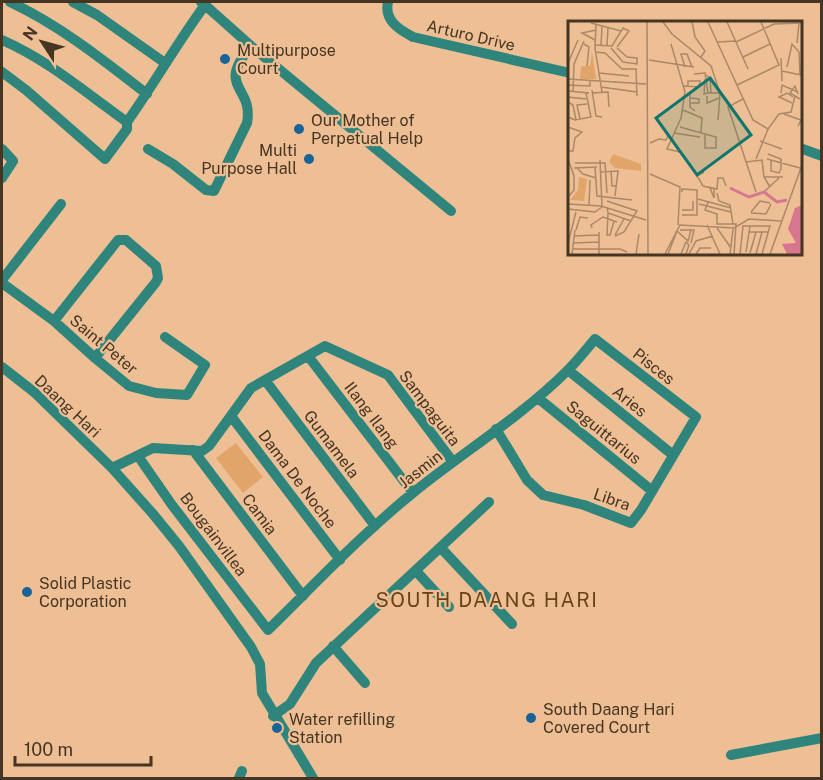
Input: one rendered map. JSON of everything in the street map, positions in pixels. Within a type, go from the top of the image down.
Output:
[{"type":"street","points":[[10,2],[42,17],[74,37],[147,94]]},
{"type":"street","points":[[74,2],[97,15],[165,63]]},
{"type":"street","name":"Arturo Drive","points":[[388,2],[386,10],[390,18],[399,30],[413,37],[568,73]]},
{"type":"street","points":[[2,72],[105,159],[127,129],[127,122],[203,3],[251,46],[451,211]]},
{"type":"street","points":[[2,40],[37,58],[80,86],[127,122]]},
{"type":"street","points":[[148,149],[173,164],[206,190],[214,191],[247,123],[246,103],[235,78],[237,65],[251,46]]},
{"type":"street","points":[[802,148],[822,156]]},
{"type":"street","points":[[2,149],[14,161],[2,178]]},
{"type":"street","points":[[2,282],[61,204]]},
{"type":"street","points":[[54,321],[118,240],[126,240],[156,266],[158,278],[156,282],[94,358]]},
{"type":"street","name":"Saint Peter","points":[[2,282],[54,321],[129,386],[156,393],[187,395],[205,365],[165,337]]},
{"type":"street","name":"Jasmin","points":[[268,630],[375,526],[413,493],[538,398],[568,370],[595,339]]},
{"type":"street","name":"Pisces","points":[[595,339],[696,417]]},
{"type":"street","name":"Sampaguita","points":[[193,450],[202,451],[209,446],[251,388],[325,346],[388,375],[453,462]]},
{"type":"street","name":"Ilang Ilang","points":[[308,356],[413,493]]},
{"type":"street","name":"Daang Hari","points":[[2,367],[34,392],[112,468],[179,546],[251,647],[260,664],[262,693],[273,716],[313,778]]},
{"type":"street","name":"Aries","points":[[568,370],[673,455]]},
{"type":"street","name":"Gumamela","points":[[265,380],[375,526]]},
{"type":"street","name":"Saguittarius","points":[[538,398],[651,490]]},
{"type":"street","name":"Dama De Noche","points":[[231,416],[340,560]]},
{"type":"street","name":"Libra","points":[[496,429],[527,480],[543,495],[584,505],[631,523],[696,417]]},
{"type":"street","points":[[112,468],[153,448],[193,450]]},
{"type":"street","name":"Camia","points":[[193,450],[303,596]]},
{"type":"street","name":"Bougainvillea","points":[[138,456],[172,505],[268,630]]},
{"type":"street","points":[[273,716],[290,704],[308,672],[333,646],[489,502]]},
{"type":"street","points":[[441,548],[512,624]]},
{"type":"street","points":[[416,571],[449,607]]},
{"type":"street","points":[[333,646],[365,683]]},
{"type":"street","points":[[731,755],[822,738]]},
{"type":"shaded area","points":[[236,443],[263,477],[243,493],[216,458]]},
{"type":"place","name":"Multipurpose Court","points":[[225,59]]},
{"type":"place","name":"Our Mother of Perpetual Help","points":[[299,129]]},
{"type":"place","name":"Multi Purpose Hall","points":[[309,159]]},
{"type":"place","name":"Solid Plastic Corporation","points":[[27,592]]},
{"type":"place","name":"South Daang Hari Covered Court","points":[[531,718]]},
{"type":"place","name":"Water refilling Station","points":[[277,728]]},
{"type":"district","name":"SOUTH DAANG HARI","points":[[487,600]]}]
